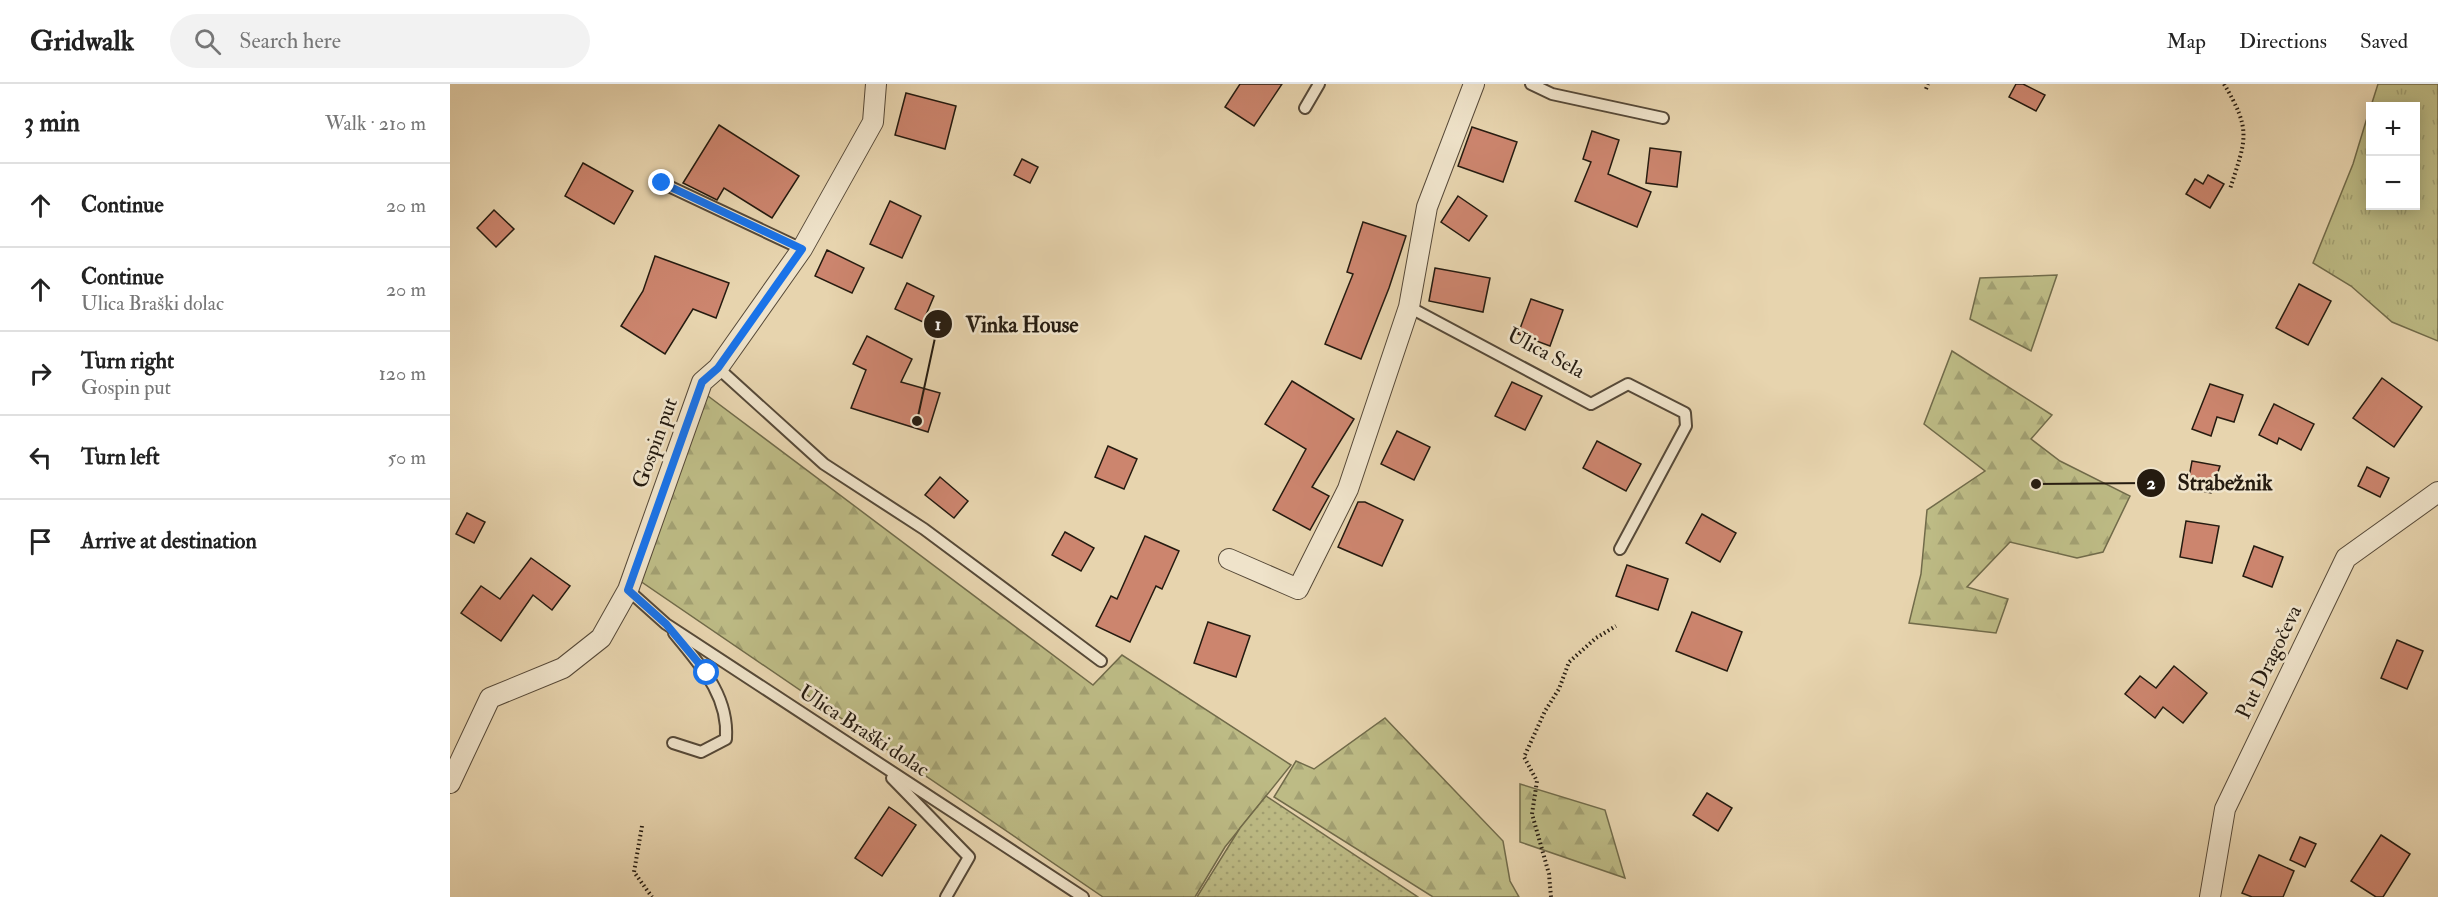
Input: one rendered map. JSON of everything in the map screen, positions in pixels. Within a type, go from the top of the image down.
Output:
[{"type":"street","name":"Gospin put","points":[[450,783],[490,698],[563,668],[600,639],[628,590],[702,382],[718,368],[802,249],[873,122],[876,84]]},
{"type":"street","points":[[1229,559],[1298,589],[1348,489],[1409,307],[1426,207],[1474,84]]},
{"type":"street","name":"Put Dragočeva","points":[[2210,897],[2225,809],[2346,558],[2438,492]]},
{"type":"lane","points":[[1305,108],[1319,84]]},
{"type":"lane","points":[[1531,84],[1552,94],[1664,118]]},
{"type":"lane","points":[[662,183],[802,249]]},
{"type":"lane","name":"Ulica Sela","points":[[1409,307],[1591,404],[1628,384],[1685,413],[1686,426],[1620,549]]},
{"type":"lane","points":[[718,368],[824,464],[924,529],[1101,661]]},
{"type":"lane","name":"Ulica Braški dolac","points":[[628,590],[666,624],[1083,897]]},
{"type":"lane","points":[[666,624],[707,673],[728,717],[726,739],[701,752],[673,743]]},
{"type":"lane","points":[[878,763],[969,857],[946,897]]},
{"type":"path","points":[[2224,84],[2236,104],[2246,130],[2230,189]]},
{"type":"path","points":[[1551,897],[1549,874],[1532,814],[1537,781],[1524,757],[1559,689],[1569,662],[1596,638],[1616,626]]},
{"type":"path","points":[[642,826],[634,872],[652,897]]},
{"type":"green space","points":[[2378,84],[2438,84],[2438,341],[2392,322],[2351,286],[2313,263],[2353,164],[2366,121],[2366,210],[2420,210],[2420,102],[2372,102]]},
{"type":"green space","points":[[2057,275],[2031,351],[1970,319],[1980,278]]},
{"type":"green space","points":[[1952,351],[2052,415],[2031,439],[2060,461],[2130,496],[2103,552],[2077,558],[2010,542],[1967,587],[2008,599],[1996,633],[1909,623],[1921,574],[1927,510],[1985,471],[1924,424]]},
{"type":"green space","points":[[704,393],[1093,685],[1122,655],[1291,765],[1225,847],[1195,897],[1103,897],[627,572]]},
{"type":"green space","points":[[1385,718],[1503,841],[1510,881],[1519,897],[1433,897],[1274,797],[1296,761],[1314,769]]},
{"type":"green space","points":[[1520,784],[1605,810],[1625,878],[1520,842]]},
{"type":"green space","points":[[1266,796],[1418,897],[1197,897],[1240,828]]},
{"type":"building","points":[[1240,84],[1282,84],[1254,126],[1225,107]]},
{"type":"building","points":[[2016,84],[2023,84],[2045,95],[2036,111],[2009,97]]},
{"type":"building","points":[[906,93],[956,106],[945,149],[895,135]]},
{"type":"building","points":[[719,125],[799,176],[772,218],[724,188],[717,200],[683,183]]},
{"type":"building","points":[[1472,127],[1517,142],[1503,182],[1458,166]]},
{"type":"building","points":[[1592,131],[1619,140],[1608,174],[1651,192],[1637,227],[1575,201],[1591,162],[1583,159]]},
{"type":"building","points":[[1650,148],[1681,152],[1677,187],[1646,183]]},
{"type":"building","points":[[1022,159],[1038,167],[1030,183],[1014,175]]},
{"type":"building","points":[[583,163],[633,191],[614,224],[565,196]]},
{"type":"building","points":[[2208,175],[2224,184],[2210,208],[2186,194],[2195,179],[2203,184]]},
{"type":"building","points":[[1458,196],[1487,216],[1469,241],[1441,222]]},
{"type":"building","points":[[890,201],[921,216],[902,258],[870,244]]},
{"type":"building","points":[[494,210],[514,229],[496,247],[477,228]]},
{"type":"building","points":[[1363,222],[1406,236],[1389,288],[1361,359],[1325,344],[1353,274],[1347,272]]},
{"type":"building","points":[[827,250],[864,268],[852,293],[815,276]]},
{"type":"building","points":[[655,256],[729,283],[716,318],[693,309],[665,354],[621,326],[643,291]]},
{"type":"building","points":[[1435,268],[1490,278],[1483,312],[1429,301]]},
{"type":"building","points":[[907,283],[934,296],[923,322],[895,309]]},
{"type":"building","points":[[2299,284],[2331,301],[2308,345],[2276,328]]},
{"type":"building","points":[[1531,299],[1563,310],[1550,346],[1518,334]]},
{"type":"building","points":[[867,336],[912,359],[901,382],[940,393],[928,432],[851,408],[866,370],[853,364]]},
{"type":"building","points":[[2382,378],[2422,407],[2394,447],[2353,418]]},
{"type":"building","points":[[1292,381],[1354,419],[1312,487],[1329,496],[1310,530],[1273,510],[1306,449],[1265,424]]},
{"type":"building","points":[[1512,382],[1542,396],[1525,430],[1495,416]]},
{"type":"building","points":[[2210,384],[2243,395],[2234,422],[2217,417],[2211,436],[2192,429]]},
{"type":"building","points":[[2274,404],[2314,424],[2301,450],[2279,438],[2277,444],[2259,435]]},
{"type":"building","points":[[1397,431],[1430,447],[1414,480],[1381,464]]},
{"type":"building","points":[[1597,441],[1641,464],[1626,491],[1583,468]]},
{"type":"building","points":[[1108,446],[1137,459],[1124,489],[1095,477]]},
{"type":"building","points":[[2192,461],[2220,466],[2211,493],[2187,488]]},
{"type":"building","points":[[2367,467],[2389,478],[2380,497],[2358,486]]},
{"type":"building","points":[[940,477],[968,501],[954,518],[925,495]]},
{"type":"building","points":[[1358,502],[1365,502],[1403,520],[1382,566],[1338,547]]},
{"type":"building","points":[[467,513],[485,522],[474,543],[456,534]]},
{"type":"building","points":[[1702,514],[1736,533],[1720,562],[1686,543]]},
{"type":"building","points":[[2186,521],[2219,526],[2212,563],[2180,557]]},
{"type":"building","points":[[1065,532],[1094,548],[1081,571],[1052,555]]},
{"type":"building","points":[[1145,536],[1179,551],[1162,589],[1156,586],[1130,642],[1096,626],[1111,596],[1117,599]]},
{"type":"building","points":[[2254,546],[2283,557],[2272,587],[2243,576]]},
{"type":"building","points":[[531,558],[570,586],[552,610],[533,595],[501,641],[461,613],[481,586],[500,599]]},
{"type":"building","points":[[1627,565],[1668,579],[1658,610],[1616,596]]},
{"type":"building","points":[[1692,612],[1742,632],[1727,671],[1676,651]]},
{"type":"building","points":[[1208,622],[1250,636],[1236,677],[1194,663]]},
{"type":"building","points":[[2397,640],[2423,651],[2407,689],[2381,678]]},
{"type":"building","points":[[2174,666],[2207,693],[2183,723],[2163,707],[2155,718],[2125,694],[2140,676],[2156,688]]},
{"type":"building","points":[[1707,793],[1732,808],[1718,831],[1693,815]]},
{"type":"building","points":[[889,807],[916,825],[882,876],[855,858]]},
{"type":"building","points":[[2381,835],[2410,854],[2383,897],[2376,897],[2351,881]]},
{"type":"building","points":[[2300,837],[2316,844],[2305,867],[2290,860]]},
{"type":"building","points":[[2259,855],[2294,871],[2283,897],[2252,897],[2242,893]]},
{"type":"place","name":"Vinka House","points":[[917,421]]},
{"type":"place","name":"Strabežnik","points":[[2036,484]]},
{"type":"route","points":[[662,183],[802,249],[718,368],[702,382],[628,590],[666,624],[707,673]]}]
